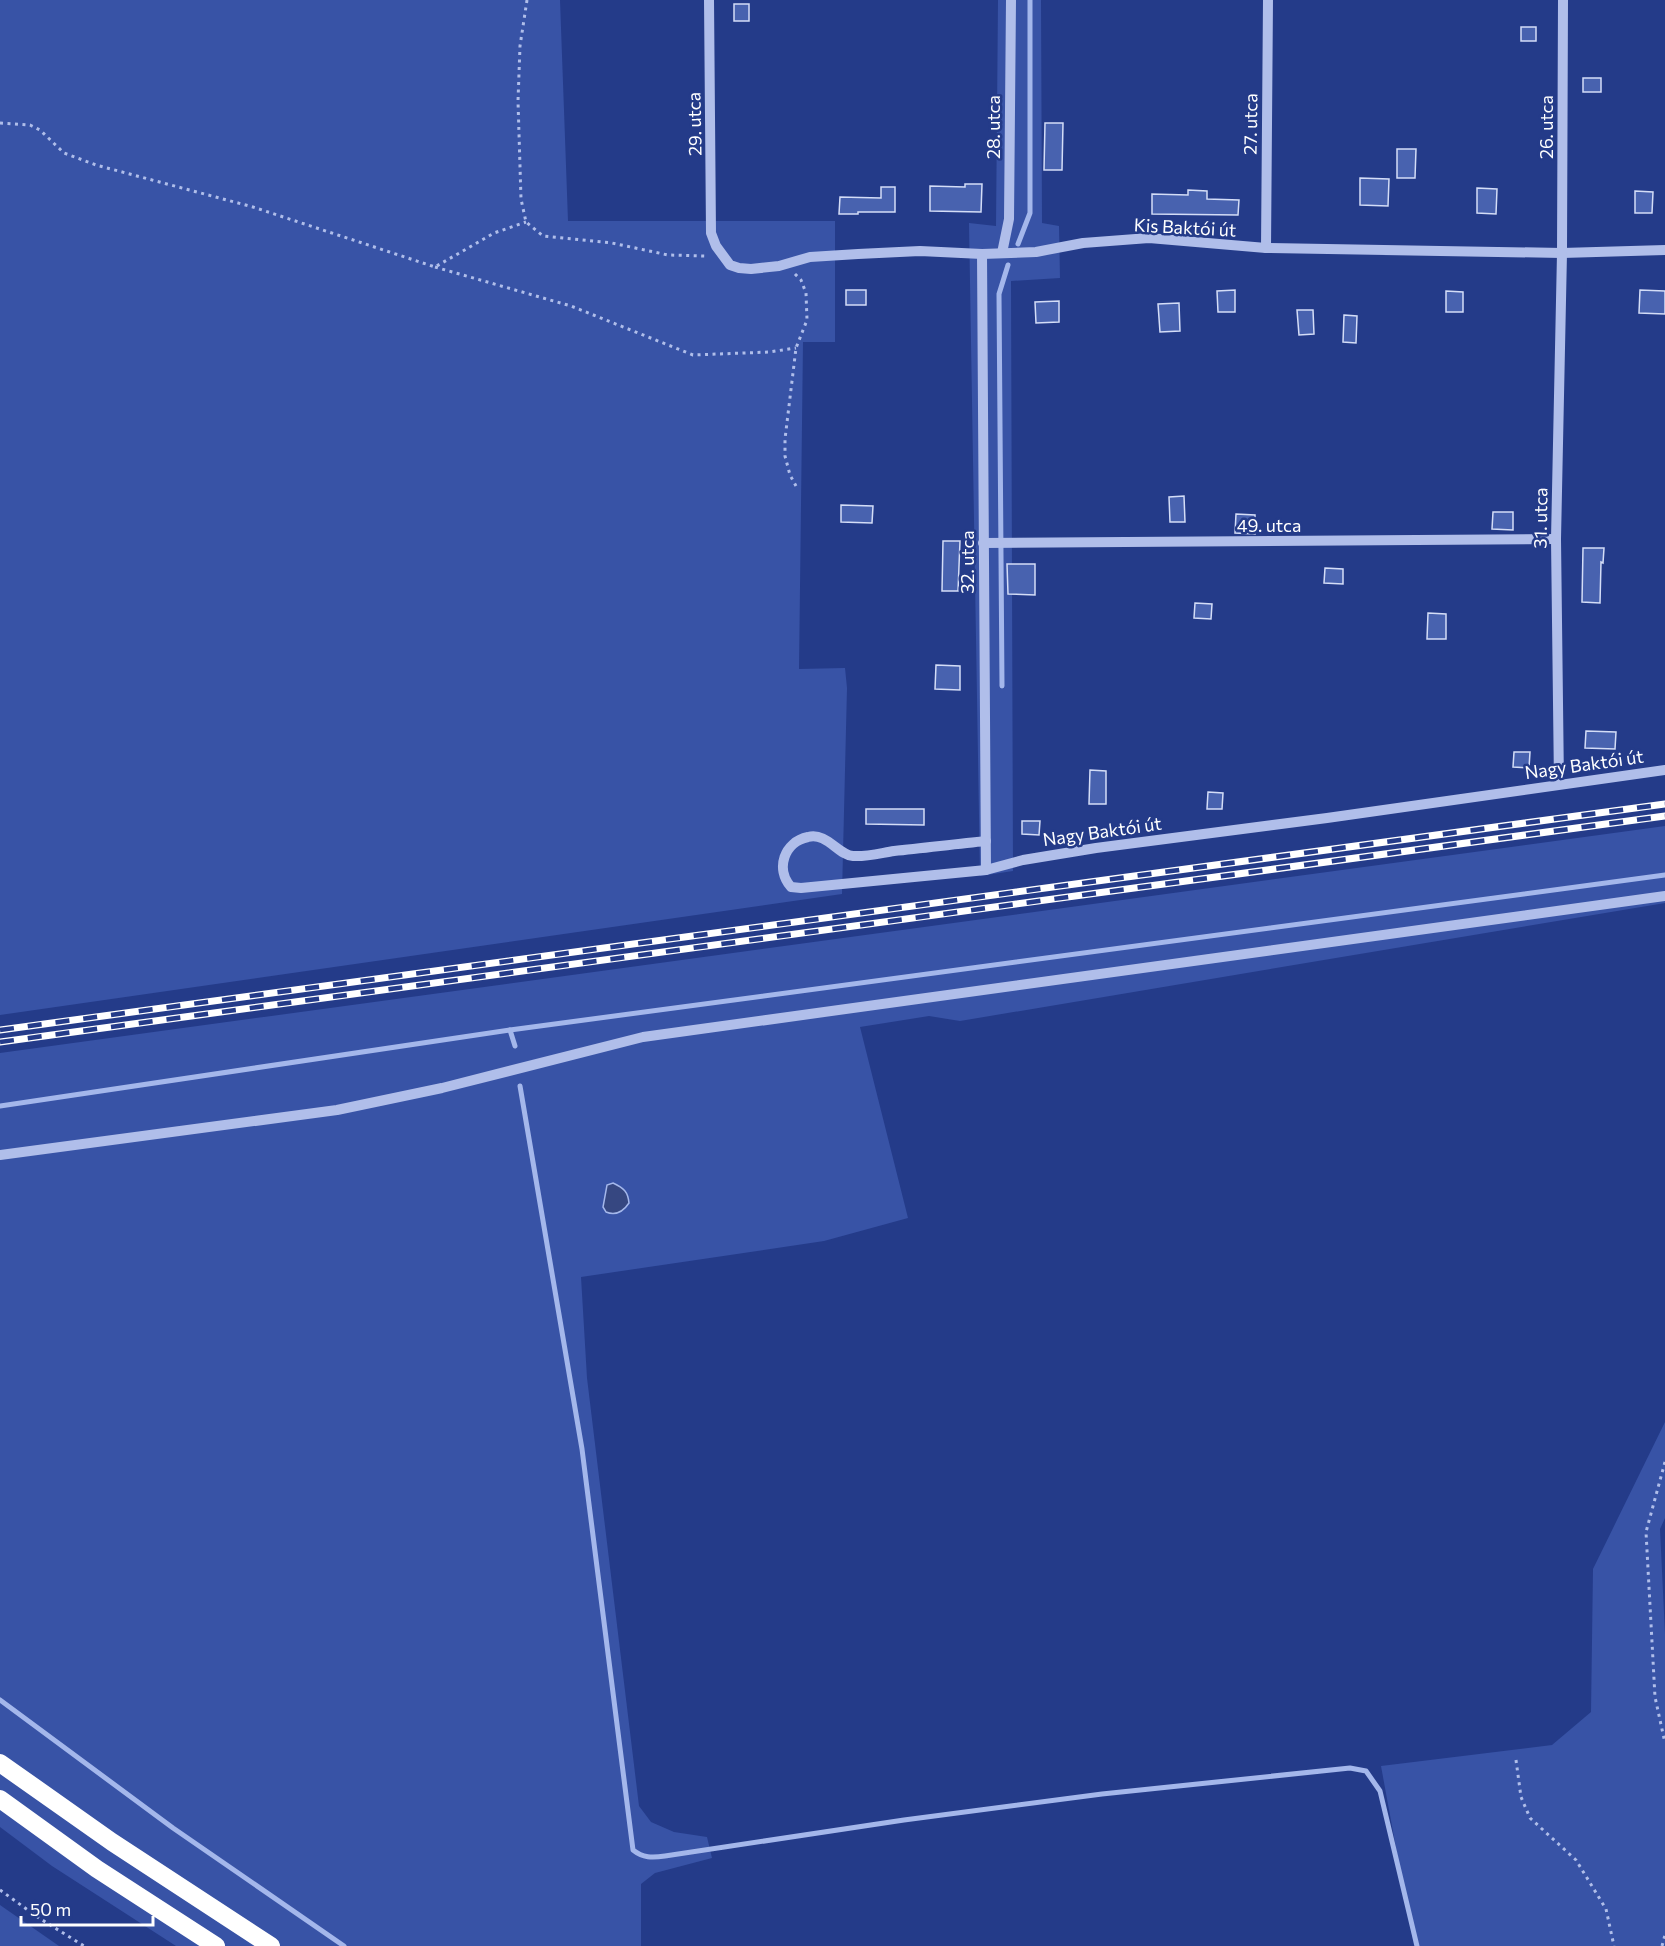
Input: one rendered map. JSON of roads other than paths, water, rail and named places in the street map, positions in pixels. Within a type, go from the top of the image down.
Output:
[{"type":"highway","points":[[0,1763],[121,1849],[271,1946]]},
{"type":"highway","points":[[0,1799],[97,1869],[216,1946]]},
{"type":"street","name":"29. utca","points":[[709,0],[711,233],[719,251]]},
{"type":"street","name":"28. utca","points":[[1002,253],[1009,219],[1011,0]]},
{"type":"street","name":"27. utca","points":[[1266,248],[1268,0]]},
{"type":"street","name":"26. utca","points":[[1562,253],[1563,0]]},
{"type":"street","name":"Kis Baktói út","points":[[719,251],[730,265],[739,268],[779,266],[810,258],[858,254],[920,251],[982,254],[1036,252],[1083,243],[1149,238],[1266,248],[1562,253],[1665,250]]},
{"type":"street","name":"31. utca","points":[[1559,784],[1556,539],[1562,253]]},
{"type":"street","name":"32. utca","points":[[982,254],[986,870]]},
{"type":"street","name":"49. utca","points":[[983,543],[1556,539]]},
{"type":"street","name":"Nagy Baktói út","points":[[986,841],[850,856],[819,837],[809,836],[789,848],[782,873],[791,886],[801,888],[986,870],[1023,860],[1096,848],[1665,770]]},
{"type":"street","points":[[0,1155],[337,1110],[442,1088],[643,1037],[1665,896]]},
{"type":"waterway","points":[[1018,244],[1030,213],[1030,0]]},
{"type":"waterway","points":[[1002,686],[999,294],[1008,265]]},
{"type":"waterway","points":[[0,1106],[510,1030],[1665,875]]},
{"type":"waterway","points":[[510,1030],[515,1046]]},
{"type":"waterway","points":[[520,1086],[582,1449],[633,1850],[644,1856],[660,1857],[904,1820],[1102,1794],[1350,1768],[1366,1771],[1380,1791],[1417,1946]]},
{"type":"waterway","points":[[0,1700],[173,1828],[344,1946]]},
{"type":"railway","points":[[0,1030],[1665,804]]},
{"type":"railway","points":[[0,1042],[1665,816]]}]
